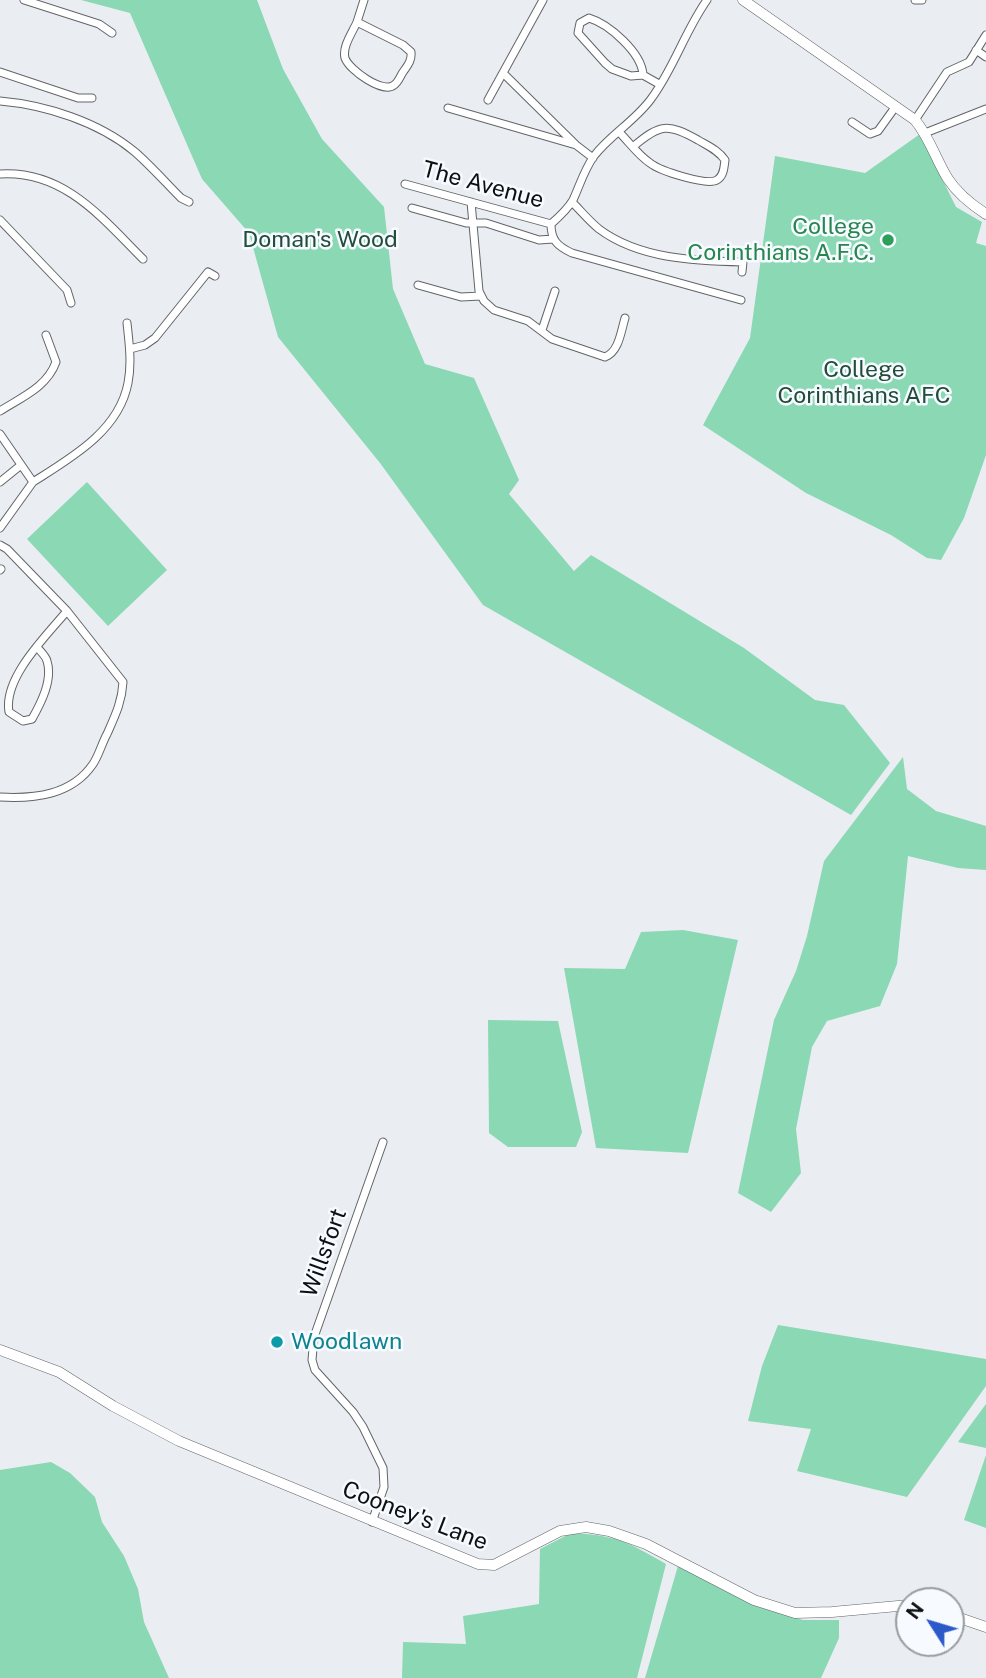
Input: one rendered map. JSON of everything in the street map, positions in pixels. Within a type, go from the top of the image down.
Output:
[{"type":"street","points":[[24,0],[99,24],[112,33]]},
{"type":"street","points":[[357,22],[403,44],[411,52],[412,59],[394,85],[380,86],[356,73],[345,59],[345,48],[364,0]]},
{"type":"street","points":[[488,100],[542,0]]},
{"type":"street","points":[[554,242],[551,224],[572,202],[593,158],[605,142],[652,99],[678,54],[693,19],[707,0]]},
{"type":"street","points":[[743,0],[915,120],[957,191],[986,214]]},
{"type":"street","points":[[915,0],[922,0]]},
{"type":"street","points":[[643,75],[641,64],[614,32],[589,18],[580,23],[580,37],[612,69],[631,76],[643,75],[659,84]]},
{"type":"street","points":[[915,120],[947,72],[969,62],[986,35]]},
{"type":"street","points":[[976,50],[986,57]]},
{"type":"street","points":[[0,72],[78,97],[92,98]]},
{"type":"street","points":[[503,73],[576,145],[593,158]]},
{"type":"street","points":[[0,101],[27,104],[58,113],[81,121],[115,139],[134,152],[189,202]]},
{"type":"street","points":[[852,122],[870,134],[878,131],[896,106]]},
{"type":"street","points":[[448,108],[576,145]]},
{"type":"street","points":[[925,133],[986,109]]},
{"type":"street","points":[[619,132],[634,146],[658,168],[708,182],[718,180],[723,173],[725,160],[720,153],[678,129],[660,128],[634,146]]},
{"type":"street","points":[[0,174],[32,176],[84,200],[144,259]]},
{"type":"street","name":"The Avenue","points":[[405,184],[551,224]]},
{"type":"street","points":[[471,202],[481,296],[495,310],[528,321],[552,339],[605,357],[614,351],[625,318]]},
{"type":"street","points":[[572,202],[598,228],[617,240],[691,261],[743,262],[742,272]]},
{"type":"street","points":[[412,208],[472,223],[486,223],[554,242],[572,253],[741,300]]},
{"type":"street","points":[[0,220],[67,290],[71,303]]},
{"type":"street","points":[[130,349],[145,345],[155,338],[208,272],[215,276]]},
{"type":"street","points":[[418,285],[461,297],[481,296]]},
{"type":"street","points":[[542,330],[555,291]]},
{"type":"street","points":[[0,528],[33,482],[88,445],[111,419],[128,383],[130,349],[127,323]]},
{"type":"street","points":[[0,411],[41,386],[51,375],[56,362],[46,335]]},
{"type":"street","points":[[0,434],[33,482]]},
{"type":"street","points":[[0,482],[21,465]]},
{"type":"street","points":[[0,545],[8,549],[67,611],[123,682],[122,702],[93,763],[77,781],[63,789],[35,797],[0,797]]},
{"type":"street","points":[[37,647],[47,660],[48,674],[42,700],[32,719],[23,721],[9,712],[7,701],[12,685],[37,647],[67,611]]},
{"type":"street","name":"Willsfort","points":[[372,1522],[384,1488],[383,1468],[353,1412],[315,1370],[312,1349],[383,1142]]},
{"type":"street","name":"Cooney's Lane","points":[[0,1349],[59,1372],[113,1406],[179,1441],[478,1564],[494,1565],[560,1531],[586,1527],[609,1531],[646,1544],[754,1600],[794,1613],[895,1606]]},
{"type":"street","points":[[965,1620],[986,1627]]},
{"type":"green space","name":"Doman's Wood","points":[[81,0],[257,0],[283,69],[322,139],[384,207],[393,289],[425,364],[474,378],[519,480],[509,494],[574,571],[591,555],[744,648],[815,700],[844,705],[890,763],[851,815],[483,605],[380,463],[278,337],[249,233],[202,179],[130,13]]},
{"type":"green space","name":"College Corinthians AFC","points":[[920,134],[956,207],[982,222],[976,243],[986,246],[986,455],[964,518],[941,560],[927,558],[891,535],[806,493],[703,425],[750,338],[775,156],[865,173]]},
{"type":"green space","points":[[87,482],[167,570],[108,626],[27,539]]},
{"type":"green space","points":[[903,757],[907,789],[936,811],[986,826],[986,870],[958,868],[908,856],[897,964],[880,1006],[827,1021],[812,1047],[796,1129],[801,1173],[771,1212],[738,1193],[774,1020],[796,971],[824,861]]},
{"type":"green space","points":[[683,930],[738,940],[688,1153],[596,1148],[564,968],[625,969],[641,932]]},
{"type":"green space","points":[[488,1020],[558,1021],[582,1132],[576,1147],[508,1147],[489,1133]]},
{"type":"green space","points":[[778,1325],[986,1359],[986,1386],[907,1497],[797,1471],[811,1429],[748,1421],[762,1366]]},
{"type":"green space","points":[[986,1404],[986,1448],[958,1442]]},
{"type":"green space","points":[[986,1455],[986,1528],[964,1520]]},
{"type":"green space","points":[[51,1462],[70,1473],[95,1497],[102,1522],[124,1556],[138,1589],[144,1622],[169,1678],[0,1678],[0,1470]]},
{"type":"green space","points":[[571,1533],[621,1541],[666,1564],[637,1678],[402,1678],[403,1642],[466,1644],[463,1616],[539,1604],[540,1549]]},
{"type":"green space","points":[[678,1566],[756,1606],[803,1620],[839,1620],[839,1638],[821,1678],[645,1678]]},
{"type":"place","name":"College Corinthians A.F.C.","points":[[888,240]]},
{"type":"place","name":"Woodlawn","points":[[277,1342]]}]
